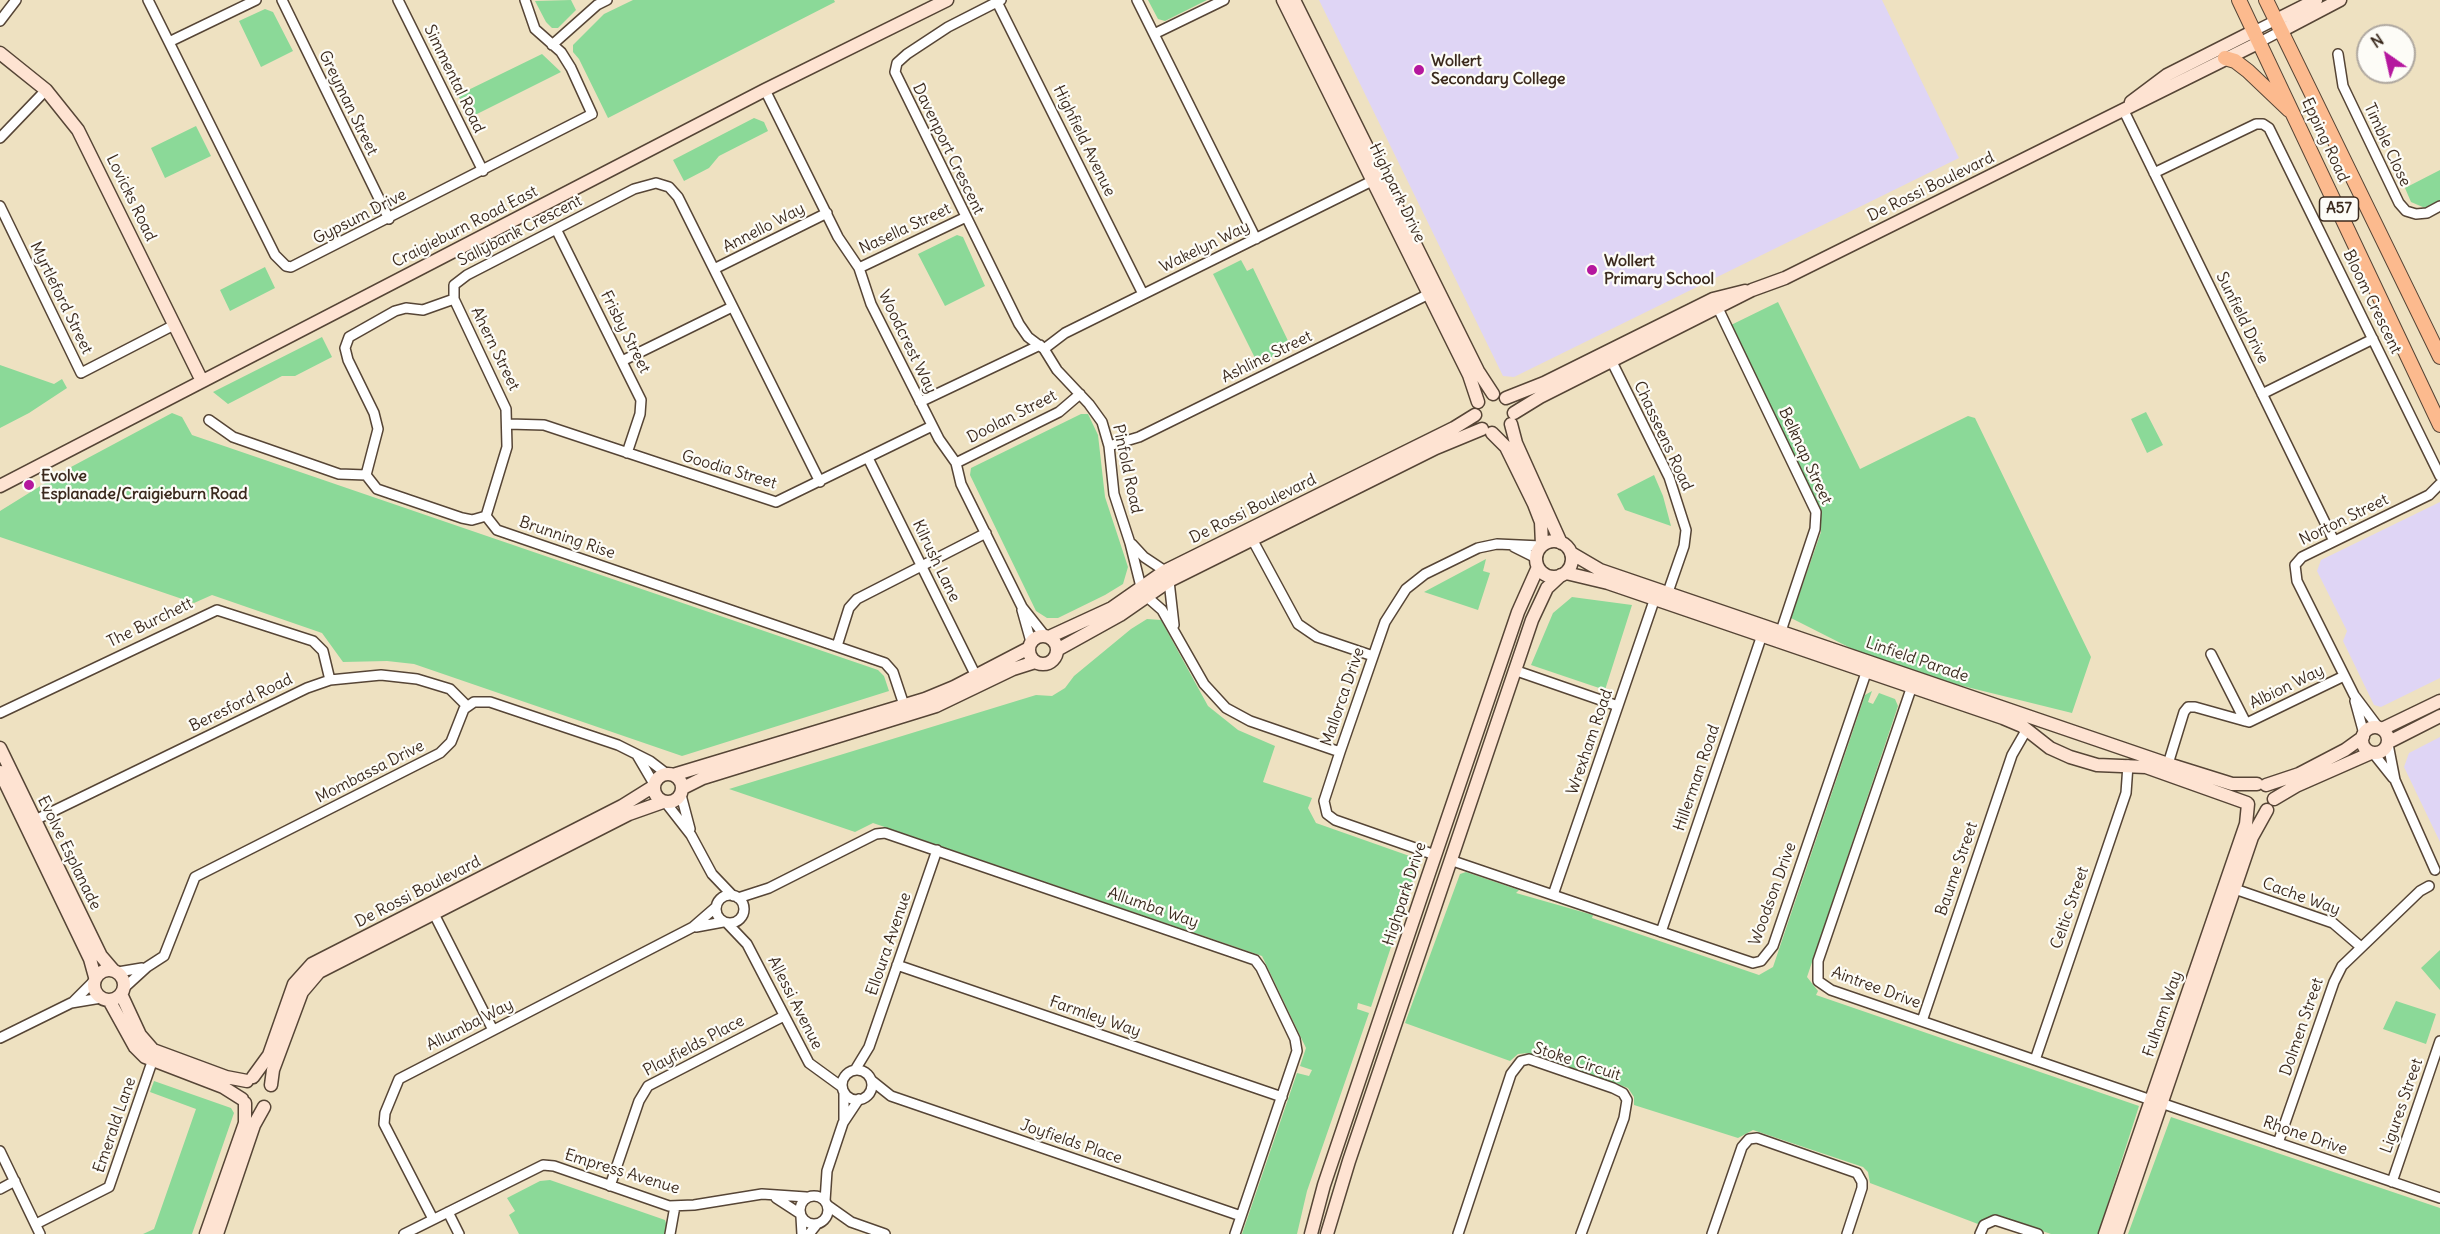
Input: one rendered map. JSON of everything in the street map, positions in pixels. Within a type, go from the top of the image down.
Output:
[{"type":"main road","name":"Epping Road","points":[[2239,0],[2440,425]]},
{"type":"main road","name":"Epping Road","points":[[2266,0],[2440,357]]},
{"type":"main road","points":[[2225,58],[2247,71],[2295,116]]},
{"type":"street","points":[[0,21],[16,0]]},
{"type":"street","name":"Gypsum Drive","points":[[148,0],[280,261],[286,266],[296,266],[592,114],[571,68],[536,29],[525,0]]},
{"type":"street","points":[[169,42],[256,0]]},
{"type":"street","name":"Greyman Street","points":[[282,0],[389,219]]},
{"type":"street","name":"Simmental Road","points":[[398,0],[483,171]]},
{"type":"street","points":[[552,45],[597,5],[607,0]]},
{"type":"street","name":"Craigieburn Road East","points":[[0,486],[765,90],[947,0]]},
{"type":"street","points":[[1137,0],[1256,239]]},
{"type":"street","points":[[1154,34],[1224,0]]},
{"type":"street","name":"Highpark Drive","points":[[1283,0],[1377,178]]},
{"type":"street","name":"Highpark Drive","points":[[1294,0],[1433,292],[1469,375],[1476,409]]},
{"type":"street","points":[[2278,26],[2316,0]]},
{"type":"street","points":[[2257,36],[2340,0]]},
{"type":"street","name":"Davenport Crescent","points":[[999,1],[948,27],[907,54],[896,68],[897,79],[964,218],[1019,324],[1028,337],[1042,347]]},
{"type":"street","name":"Highfield Avenue","points":[[999,1],[1143,294]]},
{"type":"street","name":"De Rossi Boulevard","points":[[1506,398],[1544,383],[1716,304],[1785,278],[2147,99],[2225,58],[2257,36]]},
{"type":"street","name":"De Rossi Boulevard","points":[[2123,109],[2167,75],[2257,36]]},
{"type":"street","name":"Lovicks Road","points":[[0,52],[46,90],[78,130],[202,381]]},
{"type":"street","name":"Timble Close","points":[[2338,54],[2343,86],[2399,203],[2406,211],[2416,214],[2427,213],[2440,206]]},
{"type":"street","points":[[0,138],[46,90]]},
{"type":"street","name":"Woodcrest Way","points":[[765,90],[845,251],[859,268],[871,304],[932,426],[956,463],[961,484],[1022,607],[1030,645]]},
{"type":"street","name":"Sunfield Drive","points":[[2123,109],[2334,541]]},
{"type":"street","name":"Bloom Crescent","points":[[2154,173],[2258,123],[2266,125],[2278,144],[2440,482]]},
{"type":"street","name":"Wakelyn Way","points":[[920,402],[1042,347],[1065,333],[1377,178]]},
{"type":"street","name":"Sallybank Crescent","points":[[454,299],[453,289],[459,279],[633,189],[650,184],[663,184],[678,197],[714,269]]},
{"type":"street","name":"Myrtleford Street","points":[[0,206],[81,373],[174,325]]},
{"type":"street","name":"Annello Way","points":[[714,269],[826,213]]},
{"type":"street","name":"Nasella Street","points":[[859,268],[964,218]]},
{"type":"street","name":"Frisby Street","points":[[556,229],[642,406],[627,453]]},
{"type":"street","points":[[714,269],[820,482]]},
{"type":"street","name":"Highpark Drive","points":[[1433,292],[1493,394]]},
{"type":"street","name":"Ashline Street","points":[[1109,446],[1139,437],[1433,292]]},
{"type":"street","points":[[454,299],[423,310],[406,308],[395,311],[349,337],[345,348],[348,360],[374,413],[378,429],[366,475],[373,487],[468,519],[486,516]]},
{"type":"street","name":"Ahern Street","points":[[454,299],[506,409],[507,447],[486,516]]},
{"type":"street","name":"De Rossi Boulevard","points":[[1512,418],[1716,304]]},
{"type":"street","name":"Belknap Street","points":[[1716,304],[1816,512],[1815,529],[1780,631]]},
{"type":"street","points":[[622,361],[732,307]]},
{"type":"street","points":[[2262,394],[2373,339]]},
{"type":"street","name":"Pinfold Road","points":[[1042,347],[1057,370],[1102,422],[1109,446],[1114,494],[1131,543],[1143,591]]},
{"type":"street","name":"Chasseens Road","points":[[1612,362],[1669,477],[1686,530],[1684,546],[1668,592]]},
{"type":"street","name":"Doolan Street","points":[[956,463],[1059,412],[1080,394]]},
{"type":"street","points":[[1506,544],[1537,563],[1545,575],[1563,574],[1571,564],[1571,554],[1561,543],[1516,443],[1506,398],[1493,394],[1476,409],[1487,431],[1506,447],[1534,504],[1541,522],[1542,546],[1537,563]]},
{"type":"street","name":"De Rossi Boulevard","points":[[1047,636],[1098,615],[1167,576],[1444,433],[1476,409]]},
{"type":"street","points":[[1487,431],[1503,431],[1512,418]]},
{"type":"street","points":[[209,420],[232,437],[339,474],[366,475]]},
{"type":"street","name":"Goodia Street","points":[[508,424],[544,425],[769,501],[783,500],[932,426]]},
{"type":"street","name":"De Rossi Boulevard","points":[[1167,576],[1252,539],[1436,448],[1487,431]]},
{"type":"street","name":"Kilrush Lane","points":[[868,458],[976,676]]},
{"type":"street","name":"Norton Street","points":[[2380,728],[2354,695],[2344,676],[2295,574],[2298,560],[2429,495],[2440,482]]},
{"type":"street","name":"Brunning Rise","points":[[486,516],[489,523],[497,530],[888,664],[904,705]]},
{"type":"street","points":[[837,646],[849,608],[857,598],[986,533]]},
{"type":"street","points":[[1252,539],[1286,606],[1298,624],[1317,637],[1373,656]]},
{"type":"street","points":[[1542,546],[1551,541],[1561,543]]},
{"type":"street","name":"Pinfold Road","points":[[1131,543],[1167,576]]},
{"type":"street","name":"Mallorca Drive","points":[[1435,855],[1335,820],[1327,814],[1324,801],[1373,656],[1390,611],[1415,580],[1478,548],[1506,544],[1542,546]]},
{"type":"street","name":"Linfield Parade","points":[[1571,554],[1600,570],[1780,631],[1912,686],[2012,721],[2027,729],[2050,748],[2070,757],[2097,765],[2149,768],[2248,803]]},
{"type":"street","name":"Highpark Drive","points":[[1311,1234],[1324,1185],[1435,855],[1537,563]]},
{"type":"street","name":"Highpark Drive","points":[[1327,1234],[1514,670],[1541,599],[1551,584],[1563,574]]},
{"type":"street","name":"Linfield Parade","points":[[1563,574],[1608,583],[1762,635],[1868,666],[2232,784],[2262,784],[2299,774],[2345,750],[2363,735]]},
{"type":"street","points":[[1167,576],[1176,630]]},
{"type":"street","points":[[1143,591],[1162,610],[1176,630],[1204,684],[1226,708],[1250,722],[1340,752]]},
{"type":"street","name":"De Rossi Boulevard","points":[[1057,650],[1120,615],[1143,591]]},
{"type":"street","name":"Wrexham Road","points":[[1553,895],[1655,598]]},
{"type":"street","name":"Woodcrest Way","points":[[1022,607],[1047,636]]},
{"type":"street","name":"The Burchett","points":[[0,713],[217,610],[313,641],[322,651],[330,680]]},
{"type":"street","name":"Hillerman Road","points":[[1661,932],[1762,635]]},
{"type":"street","points":[[654,785],[659,777],[941,693],[1030,645],[1037,637],[1047,636],[1055,642],[1057,650],[1051,661],[1044,664],[1035,662],[1014,669],[936,706],[703,778],[682,792],[675,802],[664,803]]},
{"type":"street","points":[[1030,645],[1030,656],[1035,662]]},
{"type":"street","name":"Albion Way","points":[[2211,654],[2245,721],[2249,722],[2344,676]]},
{"type":"street","name":"Woodson Drive","points":[[1450,860],[1753,963],[1761,961],[1769,954],[1868,666]]},
{"type":"street","points":[[1514,670],[1618,706]]},
{"type":"street","name":"Beresford Road","points":[[30,822],[306,688],[330,680],[381,675],[417,679],[450,689],[467,706]]},
{"type":"street","name":"Aintree Drive","points":[[1912,686],[1816,975],[1820,985],[2156,1101]]},
{"type":"street","name":"Norton Street","points":[[2354,695],[2363,735]]},
{"type":"street","points":[[467,706],[479,701],[490,702],[618,746],[670,774],[680,780],[691,834]]},
{"type":"street","points":[[2395,780],[2363,745],[2363,735],[2370,728],[2380,728],[2440,701]]},
{"type":"street","name":"Mombassa Drive","points":[[123,991],[147,967],[166,953],[189,887],[195,877],[440,753],[451,742],[467,706]]},
{"type":"street","points":[[2168,764],[2184,712],[2188,707],[2195,706],[2245,721]]},
{"type":"street","points":[[2270,804],[2272,791],[2262,784],[2247,793],[2248,803],[2254,810],[2270,804],[2296,786],[2372,753],[2382,751],[2388,743],[2440,716]]},
{"type":"street","points":[[2380,728],[2387,734],[2395,780],[2435,870]]},
{"type":"street","name":"Baume Street","points":[[1922,1021],[2012,756],[2027,729]]},
{"type":"street","name":"Evolve Esplanade","points":[[0,748],[90,959],[94,979]]},
{"type":"street","points":[[638,756],[654,785],[656,796],[691,834],[712,874],[717,915],[725,922],[736,921],[743,912],[736,897],[712,874]]},
{"type":"street","name":"Celtic Street","points":[[2035,1060],[2126,793],[2128,765]]},
{"type":"street","name":"Evolve Esplanade","points":[[0,772],[30,822],[101,956],[116,971]]},
{"type":"street","name":"De Rossi Boulevard","points":[[250,1079],[269,1055],[294,984],[312,964],[630,802],[654,785]]},
{"type":"street","name":"De Rossi Boulevard","points":[[271,1085],[273,1070],[299,1000],[312,977],[629,814],[664,803]]},
{"type":"street","name":"Fulham Way","points":[[2105,1234],[2156,1101],[2229,887],[2246,824],[2248,803]]},
{"type":"street","name":"Fulham Way","points":[[2229,887],[2270,804]]},
{"type":"street","name":"Allumba Way","points":[[736,897],[769,888],[876,834],[890,834],[1255,960],[1298,1046],[1235,1234]]},
{"type":"street","name":"Elloura Avenue","points":[[852,1071],[869,1047],[937,850]]},
{"type":"street","name":"Dolmen Street","points":[[2278,1143],[2334,982],[2342,966],[2429,886]]},
{"type":"street","name":"Cache Way","points":[[2229,887],[2333,922],[2361,947]]},
{"type":"street","name":"Allumba Way","points":[[743,912],[769,888]]},
{"type":"street","points":[[717,904],[724,896],[736,897]]},
{"type":"street","name":"Allumba Way","points":[[433,1220],[386,1129],[385,1113],[394,1087],[402,1076],[693,927],[717,904]]},
{"type":"street","name":"Allessi Avenue","points":[[743,912],[747,944]]},
{"type":"street","points":[[434,914],[493,1030]]},
{"type":"street","name":"Allumba Way","points":[[693,927],[725,922]]},
{"type":"street","name":"Allessi Avenue","points":[[725,922],[747,944],[809,1063],[843,1090]]},
{"type":"street","name":"Farmley Way","points":[[897,965],[1282,1097]]},
{"type":"street","points":[[71,1003],[103,970],[116,971],[147,967]]},
{"type":"street","points":[[116,971],[123,979],[123,991],[140,1035],[153,1050],[226,1077],[264,1078],[271,1085],[272,1098],[254,1125],[217,1234]]},
{"type":"street","points":[[94,979],[95,991],[105,999],[135,1047],[152,1062],[223,1087],[252,1108],[264,1107]]},
{"type":"street","points":[[0,1038],[71,1003],[105,999],[123,991]]},
{"type":"street","name":"Playfields Place","points":[[610,1186],[639,1101],[648,1086],[784,1016]]},
{"type":"street","name":"Ligures Street","points":[[2392,1182],[2440,1041]]},
{"type":"street","name":"Elloura Avenue","points":[[869,1047],[870,1078]]},
{"type":"street","name":"Stoke Circuit","points":[[1458,1234],[1511,1074],[1521,1061],[1530,1059],[1613,1088],[1623,1093],[1627,1100],[1624,1118],[1581,1234]]},
{"type":"street","name":"Emerald Lane","points":[[36,1224],[109,1187],[152,1062]]},
{"type":"street","name":"Allessi Avenue","points":[[820,1071],[852,1071]]},
{"type":"street","points":[[809,1234],[827,1215],[827,1171],[843,1123],[843,1078],[852,1071],[870,1078],[870,1090],[843,1123]]},
{"type":"street","name":"Joyfields Place","points":[[870,1078],[891,1096],[1241,1216]]},
{"type":"street","points":[[206,1234],[245,1123],[242,1089],[250,1079]]},
{"type":"street","points":[[843,1090],[850,1098],[862,1098]]},
{"type":"street","name":"Joyfields Place","points":[[862,1098],[891,1096]]},
{"type":"street","name":"Fulham Way","points":[[2117,1234],[2156,1101]]},
{"type":"street","name":"Rhone Drive","points":[[2156,1101],[2440,1198]]},
{"type":"street","points":[[1713,1234],[1742,1147],[1749,1139],[1757,1138],[1857,1173],[1862,1188],[1847,1234]]},
{"type":"street","points":[[0,1151],[40,1234]]},
{"type":"street","name":"Empress Avenue","points":[[404,1234],[543,1166],[554,1166],[675,1206],[762,1194],[809,1196]]},
{"type":"street","points":[[802,1234],[800,1204],[809,1196],[827,1171]]},
{"type":"street","points":[[0,1189],[15,1181]]},
{"type":"street","points":[[773,1196],[808,1223],[851,1222]]},
{"type":"street","points":[[809,1196],[826,1203],[851,1222],[885,1234]]},
{"type":"street","points":[[670,1234],[675,1206]]},
{"type":"street","points":[[448,1212],[459,1234]]},
{"type":"street","points":[[1980,1234],[1984,1225],[1995,1220],[2038,1234]]},
{"type":"shaded area","name":"Wollert Primary School","points":[[1319,0],[1882,0],[1959,158],[1514,377],[1503,376]]},
{"type":"shaded area","points":[[2440,502],[2440,678],[2381,707],[2374,705],[2343,641],[2347,631],[2317,571],[2321,560]]},
{"type":"shaded area","points":[[2440,737],[2440,842],[2404,767],[2409,753]]},
{"type":"green space","points":[[571,0],[576,10],[558,28],[552,28],[546,22],[535,1]]},
{"type":"green space","points":[[633,0],[834,0],[835,2],[608,118],[579,59],[573,52],[573,45],[604,14]]},
{"type":"green space","points":[[1148,0],[1207,0],[1165,21],[1158,19]]},
{"type":"green space","points":[[265,9],[273,12],[293,51],[261,67],[239,21]]},
{"type":"green space","points":[[542,54],[561,72],[469,118],[458,95]]},
{"type":"green space","points":[[754,118],[764,122],[768,131],[719,156],[709,168],[684,181],[673,160]]},
{"type":"green space","points":[[196,126],[211,156],[165,178],[151,148]]},
{"type":"green space","points":[[2440,170],[2440,200],[2425,208],[2411,202],[2405,188]]},
{"type":"green space","points":[[957,235],[963,237],[985,286],[945,306],[918,254]]},
{"type":"green space","points":[[1241,260],[1247,271],[1253,268],[1291,347],[1258,364],[1213,274]]},
{"type":"green space","points":[[265,267],[275,288],[230,311],[220,290]]},
{"type":"green space","points":[[1778,302],[1860,469],[1968,416],[1975,418],[2091,657],[2072,713],[1890,668],[1791,618],[1821,532],[1821,512],[1731,325]]},
{"type":"green space","points":[[322,337],[332,357],[295,376],[282,376],[228,404],[213,392]]},
{"type":"green space","points":[[0,365],[54,384],[62,379],[67,388],[29,413],[0,428]]},
{"type":"green space","points":[[2146,412],[2163,445],[2147,453],[2131,419]]},
{"type":"green space","points":[[172,413],[182,417],[192,435],[878,670],[884,676],[889,691],[682,756],[414,664],[387,661],[343,662],[322,633],[212,595],[194,603],[0,537],[0,511],[71,467]]},
{"type":"green space","points":[[1081,414],[1088,414],[1098,435],[1105,497],[1128,567],[1123,584],[1058,618],[1047,618],[1036,611],[970,475],[971,468]]},
{"type":"green space","points":[[1654,475],[1663,496],[1671,526],[1625,510],[1617,494]]},
{"type":"green space","points":[[1486,559],[1483,571],[1490,573],[1478,610],[1424,592]]},
{"type":"green space","points":[[1572,597],[1632,605],[1605,690],[1531,665],[1553,613]]},
{"type":"green space","points":[[1147,619],[1161,620],[1208,706],[1238,730],[1275,746],[1263,782],[1312,798],[1308,808],[1316,823],[1418,859],[1419,863],[1371,1007],[1358,1003],[1357,1009],[1369,1013],[1307,1191],[1297,1234],[1242,1234],[1297,1073],[1309,1076],[1312,1070],[1300,1066],[1306,1048],[1262,956],[873,823],[855,832],[729,789],[1036,695],[1052,696],[1065,688],[1074,676],[1131,629]]},
{"type":"green space","points":[[1872,691],[1868,702],[1873,704],[1879,693],[1895,699],[1898,706],[1807,977],[1818,991],[1816,995],[2139,1106],[2098,1234],[2051,1234],[1999,1216],[1978,1224],[1870,1183],[1868,1172],[1863,1167],[1753,1130],[1738,1138],[1634,1105],[1634,1097],[1628,1088],[1579,1070],[1528,1053],[1518,1054],[1510,1061],[1405,1023],[1460,874],[1466,872],[1519,890],[1516,893],[1593,915],[1592,918],[1759,975],[1773,967],[1865,695]]},
{"type":"green space","points":[[2440,950],[2440,990],[2421,968]]},
{"type":"green space","points":[[2396,1001],[2436,1014],[2426,1044],[2383,1029]]},
{"type":"green space","points":[[154,1081],[231,1108],[234,1113],[192,1234],[143,1234],[154,1229],[196,1109],[150,1092]]},
{"type":"green space","points":[[2171,1117],[2440,1208],[2440,1234],[2128,1234]]},
{"type":"green space","points":[[550,1180],[665,1220],[667,1226],[665,1234],[519,1234],[509,1215],[515,1211],[507,1198],[540,1181]]},
{"type":"place","name":"Wollert Secondary College","points":[[1419,70]]},
{"type":"place","name":"Wollert Primary School","points":[[1592,270]]},
{"type":"place","name":"Evolve Esplanade/Craigieburn Road","points":[[29,485]]}]
